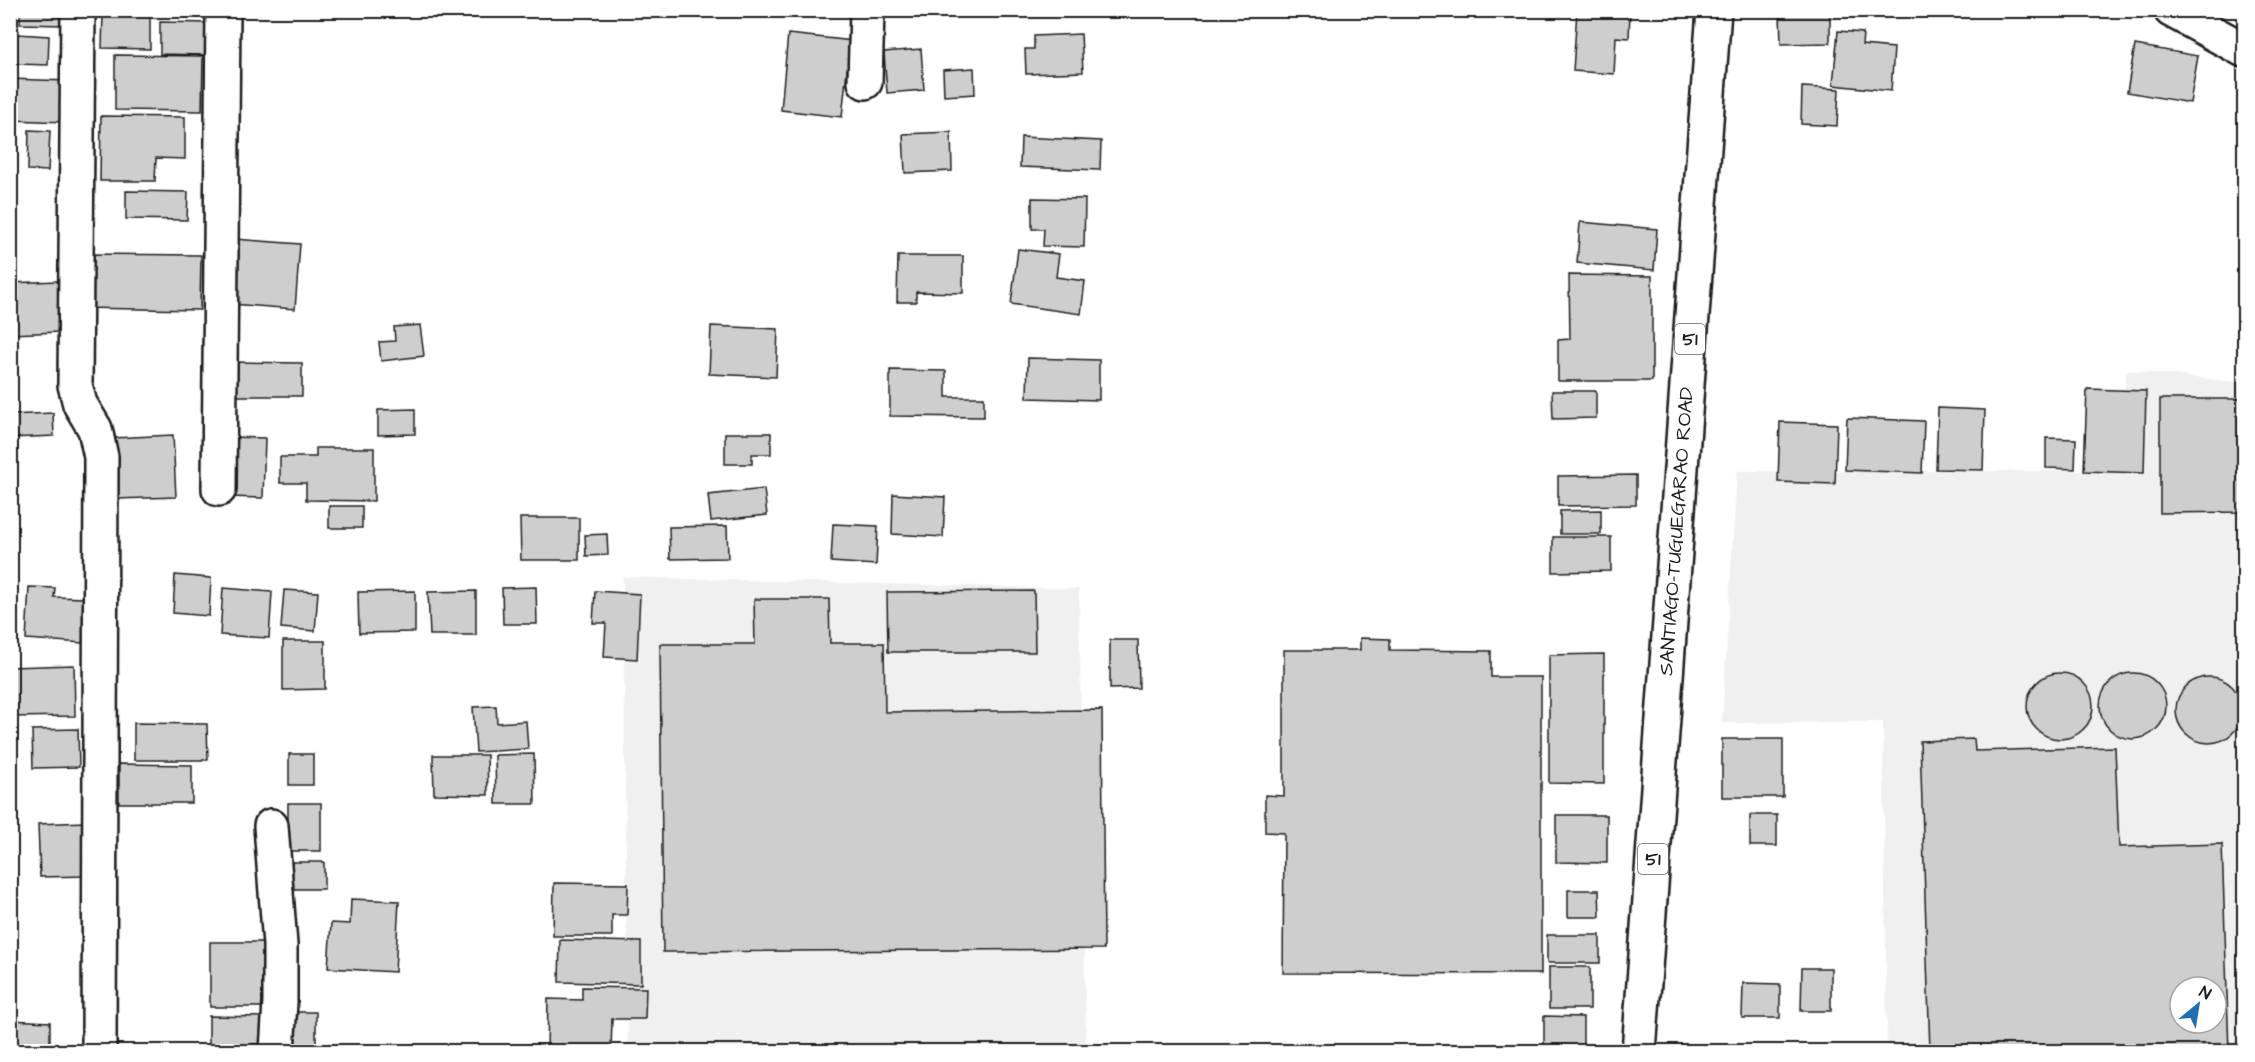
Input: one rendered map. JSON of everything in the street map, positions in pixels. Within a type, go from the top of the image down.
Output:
[{"type":"main road","points":[[78,10],[75,385],[80,404],[95,429],[101,457],[99,1052]]},
{"type":"main road","points":[[219,489],[223,10]]},
{"type":"main road","points":[[865,82],[867,10]]},
{"type":"main road","name":"SANTIAGO-TUGUEGARAO ROAD","points":[[1640,1052],[1714,10]]},
{"type":"main road","points":[[2171,10],[2244,50]]},
{"type":"main road","points":[[271,826],[280,945],[277,1052]]},
{"type":"shaded area","points":[[2126,370],[2244,383],[2244,1051],[1887,1051],[1883,722],[1722,723],[1737,471],[2120,471]]},
{"type":"shaded area","points":[[623,577],[1079,589],[1086,1051],[628,1051]]},
{"type":"building","points":[[20,10],[65,10],[64,25],[20,24]]},
{"type":"building","points":[[1577,10],[1630,10],[1629,38],[1616,37],[1614,74],[1573,71]]},
{"type":"building","points":[[1830,12],[1830,43],[1781,44],[1780,13]]},
{"type":"building","points":[[103,13],[150,13],[150,49],[102,48]]},
{"type":"building","points":[[160,22],[208,23],[207,55],[160,54]]},
{"type":"building","points":[[1838,31],[1863,33],[1862,45],[1894,48],[1891,91],[1833,85]]},
{"type":"building","points":[[17,34],[49,36],[48,65],[17,64]]},
{"type":"building","points":[[788,34],[863,42],[860,72],[847,70],[842,117],[781,110]]},
{"type":"building","points":[[1081,34],[1083,72],[1026,74],[1025,49],[1034,49],[1034,36]]},
{"type":"building","points":[[2135,45],[2198,56],[2190,103],[2127,92]]},
{"type":"building","points":[[921,49],[924,90],[887,93],[884,52]]},
{"type":"building","points":[[115,55],[203,56],[202,111],[115,110]]},
{"type":"building","points":[[974,68],[975,94],[944,96],[943,70]]},
{"type":"building","points":[[10,79],[68,81],[66,122],[10,120]]},
{"type":"building","points":[[1802,87],[1839,89],[1837,126],[1801,124]]},
{"type":"building","points":[[101,116],[185,117],[185,159],[156,158],[155,181],[100,181]]},
{"type":"building","points":[[29,130],[50,131],[48,171],[28,170]]},
{"type":"building","points":[[951,132],[952,171],[905,173],[903,134]]},
{"type":"building","points":[[1021,137],[1101,141],[1100,170],[1020,167]]},
{"type":"building","points":[[126,191],[188,192],[187,220],[126,219]]},
{"type":"building","points":[[1032,198],[1085,199],[1084,247],[1043,246],[1044,229],[1032,229]]},
{"type":"building","points":[[1580,222],[1657,229],[1654,270],[1577,263]]},
{"type":"building","points":[[235,239],[300,244],[295,309],[231,304]]},
{"type":"building","points":[[1018,249],[1059,254],[1056,277],[1085,281],[1081,314],[1011,304]]},
{"type":"building","points":[[81,254],[201,255],[200,310],[80,308]]},
{"type":"building","points":[[898,256],[963,256],[963,293],[916,292],[916,302],[897,302]]},
{"type":"building","points":[[1569,275],[1652,276],[1652,381],[1558,381],[1558,340],[1570,339]]},
{"type":"building","points":[[58,281],[60,332],[10,334],[10,283]]},
{"type":"building","points":[[420,325],[424,356],[381,361],[379,342],[395,341],[394,327]]},
{"type":"building","points":[[711,326],[778,329],[776,377],[709,374]]},
{"type":"building","points":[[1028,358],[1099,360],[1099,400],[1027,398]]},
{"type":"building","points":[[234,362],[302,363],[302,396],[234,396]]},
{"type":"building","points":[[890,370],[946,371],[946,397],[984,397],[984,417],[890,416]]},
{"type":"building","points":[[2087,389],[2146,391],[2144,473],[2084,471]]},
{"type":"building","points":[[1552,391],[1596,391],[1596,418],[1553,419]]},
{"type":"building","points":[[2160,399],[2244,399],[2244,512],[2160,513]]},
{"type":"building","points":[[1938,408],[1985,410],[1983,470],[1936,469]]},
{"type":"building","points":[[415,409],[415,434],[378,435],[378,410]]},
{"type":"building","points":[[53,413],[54,436],[10,438],[10,415]]},
{"type":"building","points":[[1847,418],[1924,421],[1922,473],[1845,470]]},
{"type":"building","points":[[1780,422],[1837,424],[1835,484],[1778,482]]},
{"type":"building","points":[[725,433],[771,433],[771,454],[752,454],[752,464],[725,464]]},
{"type":"building","points":[[173,435],[176,497],[116,499],[113,438]]},
{"type":"building","points":[[230,437],[265,438],[263,498],[228,497]]},
{"type":"building","points":[[2046,438],[2076,439],[2075,469],[2046,468]]},
{"type":"building","points":[[316,448],[374,448],[374,501],[306,500],[306,483],[280,483],[280,457],[316,457]]},
{"type":"building","points":[[1636,475],[1636,505],[1558,506],[1558,476]]},
{"type":"building","points":[[764,489],[767,515],[711,521],[708,495]]},
{"type":"building","points":[[893,494],[945,497],[943,537],[892,534]]},
{"type":"building","points":[[329,506],[362,506],[362,528],[329,528]]},
{"type":"building","points":[[1601,510],[1601,534],[1560,534],[1560,511]]},
{"type":"building","points":[[520,518],[579,518],[579,560],[521,560]]},
{"type":"building","points":[[833,524],[878,526],[876,565],[831,562]]},
{"type":"building","points":[[727,526],[728,558],[670,559],[669,527]]},
{"type":"building","points":[[607,534],[608,555],[586,556],[585,535]]},
{"type":"building","points":[[1553,537],[1611,537],[1611,571],[1553,572]]},
{"type":"building","points":[[175,575],[211,578],[209,616],[173,613]]},
{"type":"building","points":[[29,587],[55,588],[54,597],[85,598],[83,643],[26,639]]},
{"type":"building","points":[[536,587],[537,624],[503,624],[502,588]]},
{"type":"building","points":[[223,588],[272,592],[269,638],[220,635]]},
{"type":"building","points":[[284,590],[318,592],[315,631],[281,628]]},
{"type":"building","points":[[415,591],[415,632],[359,633],[358,592]]},
{"type":"building","points":[[476,591],[476,635],[430,635],[428,592]]},
{"type":"building","points":[[595,591],[640,594],[637,659],[604,657],[606,623],[593,623]]},
{"type":"building","points":[[1034,591],[1035,652],[888,652],[887,592]]},
{"type":"building","points":[[754,599],[829,599],[830,643],[884,643],[885,712],[1102,710],[1104,949],[663,952],[660,644],[755,644]]},
{"type":"building","points":[[1360,638],[1390,639],[1390,650],[1491,651],[1491,677],[1541,677],[1541,974],[1283,973],[1284,833],[1265,832],[1265,795],[1284,796],[1284,650],[1360,650]]},
{"type":"building","points":[[1110,640],[1138,640],[1139,688],[1110,689]]},
{"type":"building","points":[[283,641],[325,641],[325,689],[283,690]]},
{"type":"building","points":[[1604,654],[1604,784],[1549,783],[1549,655]]},
{"type":"building","points":[[74,665],[75,716],[10,717],[10,667]]},
{"type":"building","points":[[2060,673],[2073,675],[2088,688],[2093,706],[2091,719],[2078,734],[2060,739],[2047,737],[2032,724],[2027,706],[2029,693],[2042,678]]},
{"type":"building","points":[[2133,673],[2146,675],[2161,688],[2166,706],[2164,719],[2151,734],[2133,739],[2120,737],[2105,724],[2100,706],[2102,693],[2115,678]]},
{"type":"building","points":[[2203,677],[2215,677],[2227,682],[2237,692],[2242,710],[2240,723],[2227,738],[2215,743],[2203,743],[2191,738],[2181,728],[2176,716],[2176,704],[2181,692],[2191,682]]},
{"type":"building","points":[[496,706],[497,723],[526,721],[528,749],[476,752],[473,707]]},
{"type":"building","points":[[134,723],[207,724],[208,760],[134,760]]},
{"type":"building","points":[[78,729],[79,767],[33,768],[32,730]]},
{"type":"building","points":[[1722,739],[1783,739],[1783,797],[1722,797]]},
{"type":"building","points":[[1974,739],[1975,751],[2115,747],[2119,847],[2222,844],[2226,975],[2168,975],[2168,1035],[2228,1035],[2228,1022],[2229,1052],[1930,1052],[1920,741]]},
{"type":"building","points":[[289,754],[313,754],[313,785],[289,785]]},
{"type":"building","points":[[534,754],[535,804],[496,804],[495,755]]},
{"type":"building","points":[[433,755],[487,755],[488,795],[434,794]]},
{"type":"building","points":[[119,764],[192,765],[192,803],[119,803]]},
{"type":"building","points":[[288,803],[321,803],[321,851],[288,851]]},
{"type":"building","points":[[1556,815],[1607,815],[1607,863],[1556,862]]},
{"type":"building","points":[[1750,815],[1777,815],[1777,846],[1750,846]]},
{"type":"building","points":[[85,822],[86,876],[40,877],[38,824]]},
{"type":"building","points":[[292,862],[324,862],[324,889],[292,889]]},
{"type":"building","points":[[554,883],[628,884],[627,915],[612,915],[612,936],[553,936]]},
{"type":"building","points":[[1568,890],[1599,890],[1600,917],[1568,917]]},
{"type":"building","points":[[351,899],[399,901],[395,972],[328,968],[331,923],[350,924]]},
{"type":"building","points":[[1547,935],[1600,935],[1600,963],[1547,963]]},
{"type":"building","points":[[560,940],[641,942],[641,984],[559,982]]},
{"type":"building","points":[[210,942],[266,942],[267,1007],[210,1007]]},
{"type":"building","points":[[1549,967],[1590,967],[1590,1009],[1549,1009]]},
{"type":"building","points":[[1802,968],[1831,968],[1831,1011],[1801,1011]]},
{"type":"building","points":[[1743,983],[1780,984],[1780,1018],[1742,1018]]},
{"type":"building","points":[[582,987],[646,988],[645,1019],[612,1019],[611,1052],[547,1052],[548,999],[582,1000]]},
{"type":"building","points":[[286,1012],[316,1012],[316,1052],[286,1052]]},
{"type":"building","points":[[209,1016],[268,1017],[267,1044],[253,1044],[253,1052],[209,1052]]},
{"type":"building","points":[[1544,1016],[1583,1017],[1583,1052],[1544,1052]]},
{"type":"building","points":[[10,1020],[50,1022],[50,1044],[26,1044],[26,1052],[10,1052]]}]
